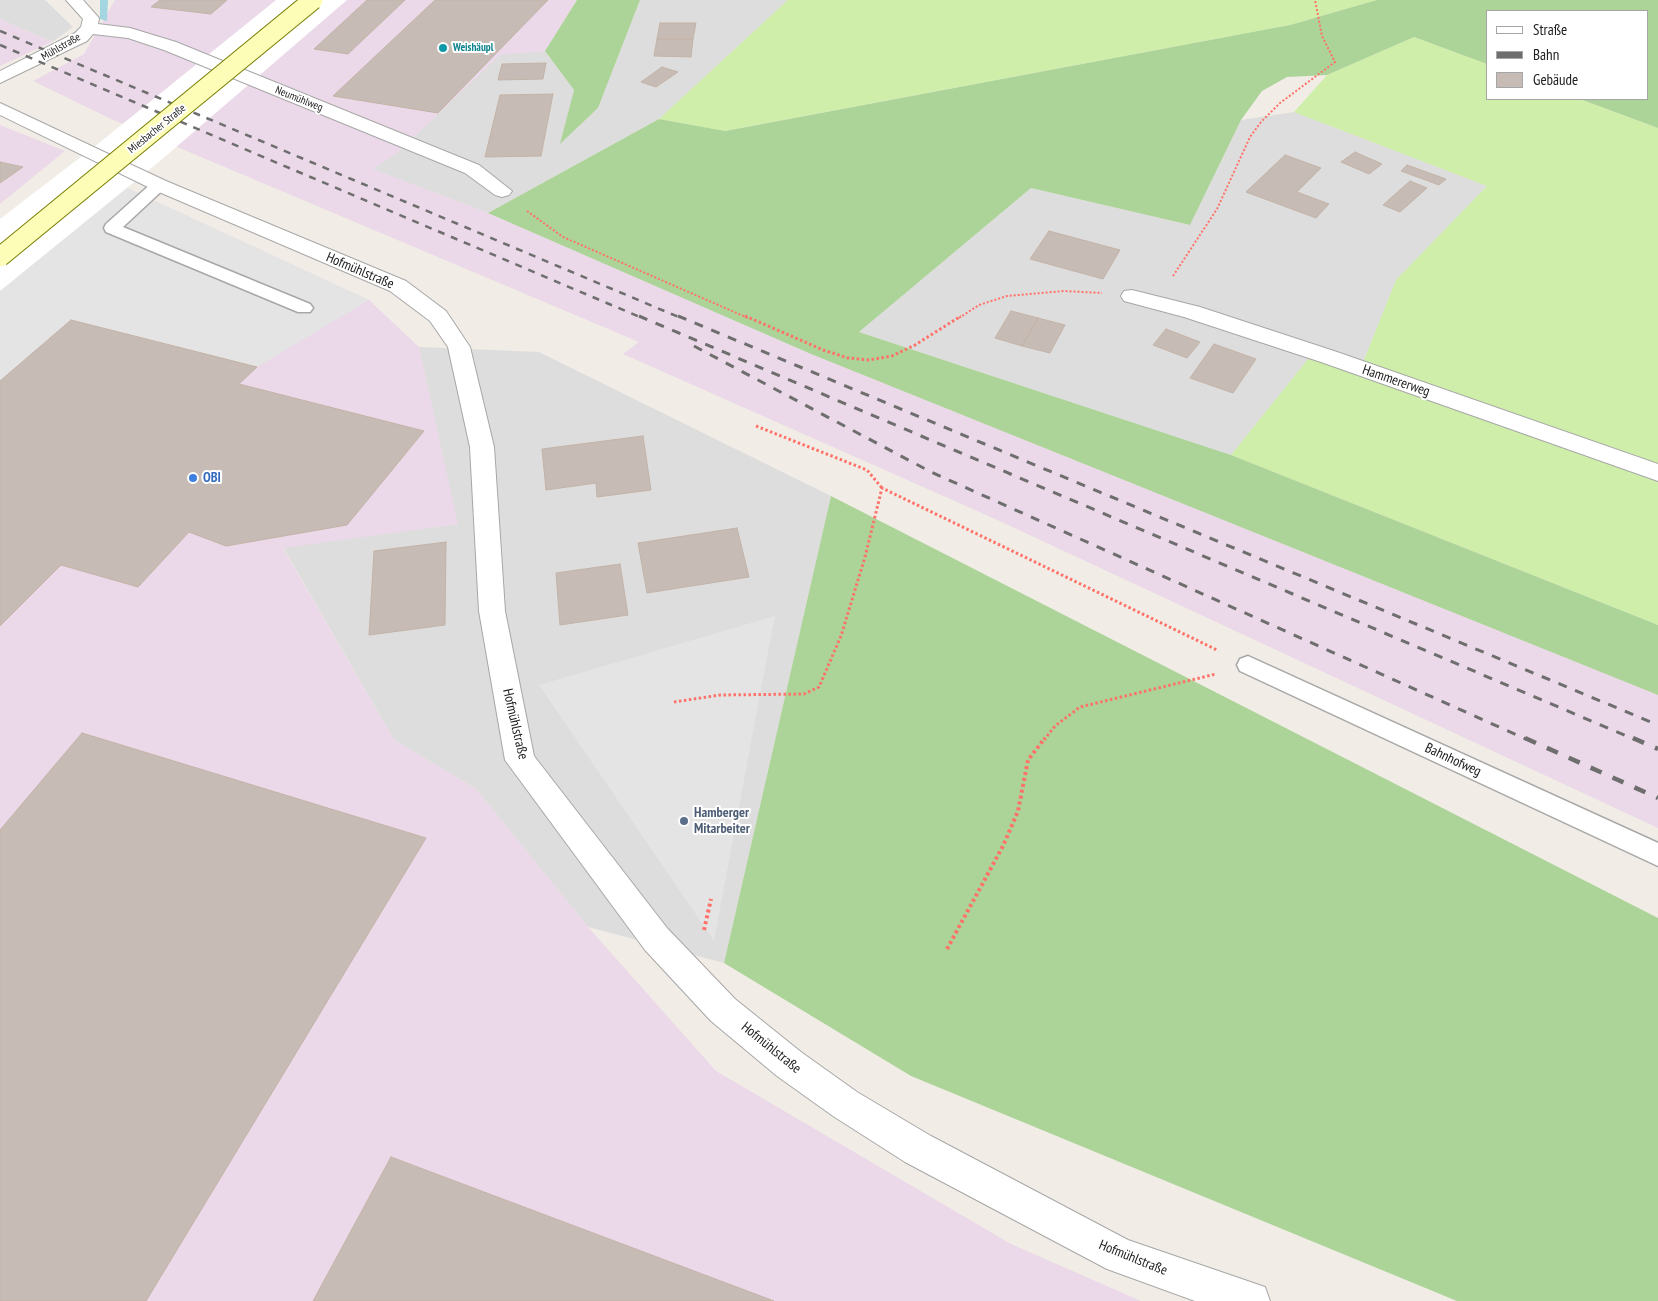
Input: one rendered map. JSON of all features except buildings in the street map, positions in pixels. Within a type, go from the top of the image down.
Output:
[{"type":"main road","name":"Miesbacher Straße","points":[[0,257],[313,0]]},
{"type":"street","name":"Mühlstraße","points":[[0,78],[81,37],[89,28],[91,18],[74,0]]},
{"type":"street","name":"Neumühlweg","points":[[89,28],[130,33],[170,46],[472,169],[502,191]]},
{"type":"street","name":"Hofmühlstraße","points":[[0,108],[159,185],[398,286],[438,316],[459,347],[482,447],[492,610],[520,760],[656,939],[723,1010],[789,1064],[845,1104],[918,1149],[1120,1256],[1251,1301]]},
{"type":"street","name":"Hammererweg","points":[[1132,296],[1329,357],[1658,473]]},
{"type":"lane","points":[[159,185],[112,228],[304,308]]},
{"type":"lane","name":"Bahnhofweg","points":[[1248,665],[1658,855]]},
{"type":"path","points":[[1156,302],[1217,209],[1250,137],[1280,103],[1335,62],[1322,36],[1315,0]]},
{"type":"path","points":[[502,191],[563,237],[823,350],[848,358],[869,360],[892,356],[915,345],[979,305],[1007,296],[1064,291],[1132,296]]},
{"type":"path","points":[[756,426],[867,470],[882,488],[1248,665]]},
{"type":"path","points":[[674,702],[720,695],[804,694],[819,687],[840,636],[865,557],[882,488]]},
{"type":"path","points":[[947,949],[1002,846],[1018,810],[1028,760],[1055,726],[1080,707],[1189,681]]},
{"type":"shaded area","points":[[0,0],[45,0],[73,27],[52,42],[0,19]]},
{"type":"shaded area","points":[[115,0],[577,0],[545,51],[500,55],[398,152],[373,169],[488,213],[811,354],[1658,695],[1658,828],[993,518],[623,354],[639,342],[111,119],[33,81],[84,54]]},
{"type":"shaded area","points":[[640,0],[788,0],[659,119],[488,213],[372,169],[398,152],[500,54],[545,51],[574,90],[561,143],[598,108]]},
{"type":"shaded area","points":[[0,19],[52,42],[0,66]]},
{"type":"shaded area","points":[[1294,112],[1487,186],[1396,280],[1358,375],[1309,358],[1231,455],[859,332],[1031,188],[1190,225],[1241,120]]},
{"type":"shaded area","points":[[0,125],[65,151],[0,204]]},
{"type":"shaded area","points":[[127,188],[369,300],[419,347],[458,524],[283,548],[394,740],[476,789],[588,927],[716,1071],[1011,1244],[1141,1301],[0,1301],[0,289]]},
{"type":"shaded area","points":[[127,188],[369,300],[257,367],[71,320],[0,381],[0,289]]},
{"type":"shaded area","points":[[419,347],[539,352],[831,496],[724,963],[588,927],[476,789],[394,740],[283,547],[457,524]]},
{"type":"shaded area","name":"Hamberger Mitarbeiter","points":[[775,616],[760,694],[714,941],[539,685]]},
{"type":"green space","points":[[577,0],[640,0],[598,108],[560,144],[574,90],[545,51]]},
{"type":"green space","points":[[788,0],[1377,0],[1290,25],[724,131],[659,119]]},
{"type":"green space","points":[[1377,0],[1658,0],[1658,128],[1583,100],[1648,100],[1648,10],[1486,10],[1486,64],[1414,37],[1327,75],[1287,77],[1262,91],[1241,120],[1190,225],[1031,188],[859,332],[1231,455],[1658,625],[1658,695],[811,354],[488,213],[659,119],[725,131],[1290,25]]},
{"type":"green space","points":[[1414,37],[1486,64],[1486,100],[1583,100],[1658,128],[1658,625],[1231,455],[1309,358],[1358,375],[1396,280],[1487,186],[1294,112],[1327,75]]},
{"type":"green space","points":[[831,496],[1658,918],[1658,1301],[1457,1301],[911,1076],[724,963]]},
{"type":"pier","points":[[276,0],[347,0],[160,161],[0,291],[0,219],[99,143]]},
{"type":"waterway","points":[[104,0],[104,19]]},
{"type":"railway","points":[[0,31],[681,318]]},
{"type":"railway","points":[[0,45],[642,318]]},
{"type":"railway","points":[[639,316],[1636,740]]},
{"type":"railway","points":[[678,316],[1658,725]]},
{"type":"railway","points":[[694,346],[931,472],[1528,740]]},
{"type":"railway","points":[[1525,738],[1658,798]]},
{"type":"railway","points":[[1633,738],[1658,749]]},
{"type":"place","name":"Weishäupl","points":[[443,48]]},
{"type":"place","name":"OBI","points":[[193,478]]},
{"type":"place","name":"Hamberger Mitarbeiter","points":[[684,821]]}]
